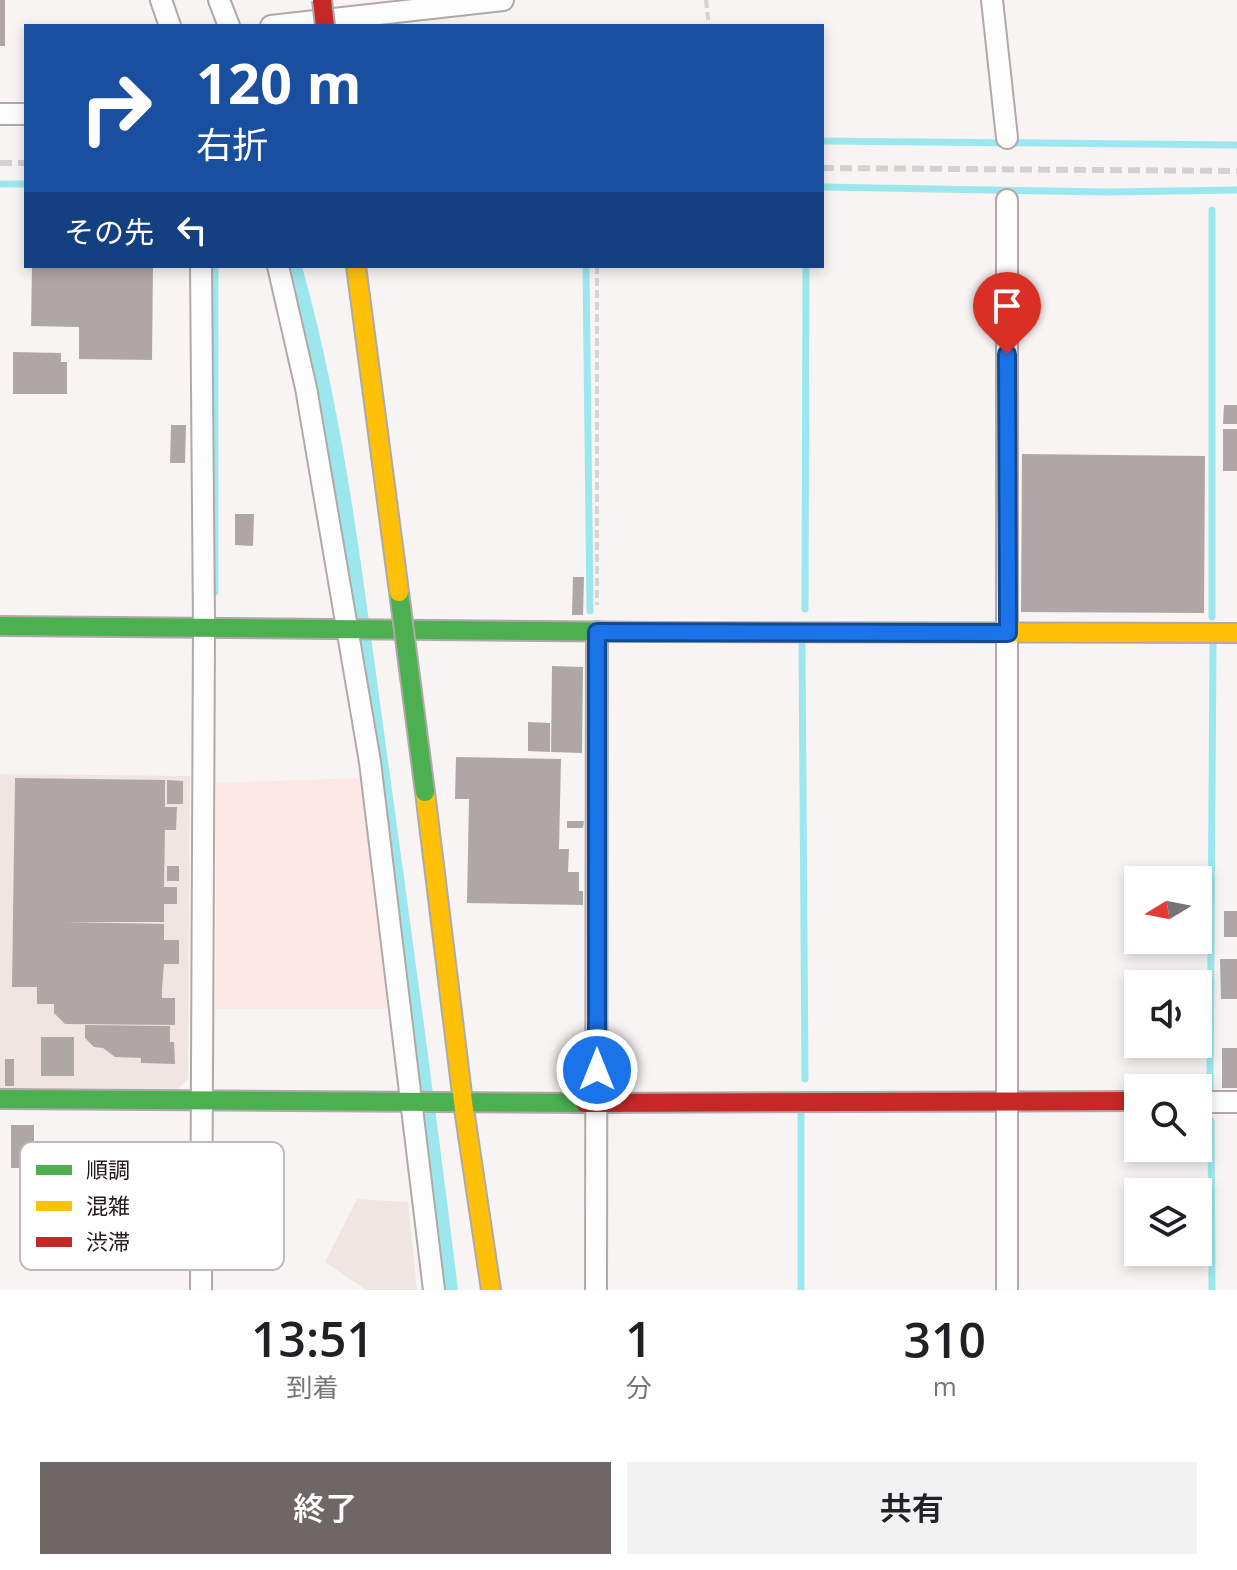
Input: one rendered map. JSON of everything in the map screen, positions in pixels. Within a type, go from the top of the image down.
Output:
[{"type":"street","points":[[161,0],[169,24]]},
{"type":"street","points":[[219,0],[228,24]]},
{"type":"street","points":[[322,0],[325,24]]},
{"type":"street","points":[[289,24],[503,0]]},
{"type":"street","points":[[992,0],[1007,138]]},
{"type":"street","points":[[0,114],[24,114]]},
{"type":"street","points":[[1007,200],[1007,1290]]},
{"type":"street","points":[[200,1142],[204,627],[201,268]]},
{"type":"street","points":[[278,268],[306,388],[370,762],[414,1103],[434,1290]]},
{"type":"street","points":[[356,268],[463,1102],[491,1290]]},
{"type":"street","points":[[0,626],[597,632],[1237,633]]},
{"type":"street","points":[[596,1290],[597,632]]},
{"type":"street","points":[[0,1099],[414,1103],[1124,1101]]},
{"type":"street","points":[[1212,1102],[1237,1102]]},
{"type":"street","points":[[201,1270],[201,1290]]},
{"type":"path","points":[[706,0],[709,24]]},
{"type":"path","points":[[597,268],[597,632]]},
{"type":"shaded area","points":[[0,774],[190,776],[188,1079],[175,1092],[0,1089]]},
{"type":"shaded area","points":[[361,778],[388,1009],[216,1009],[216,783]]},
{"type":"shaded area","points":[[357,1199],[408,1202],[417,1290],[366,1290],[325,1262]]},
{"type":"water","points":[[287,268],[303,268],[329,379],[350,494],[458,1290],[442,1290]]},
{"type":"building","points":[[0,0],[5,0],[5,46],[0,46]]},
{"type":"building","points":[[32,268],[153,268],[152,360],[79,359],[79,327],[31,326]]},
{"type":"building","points":[[13,352],[61,353],[61,362],[67,362],[67,394],[13,394]]},
{"type":"building","points":[[1224,405],[1237,405],[1237,424],[1223,424]]},
{"type":"building","points":[[171,425],[186,425],[185,463],[170,463]]},
{"type":"building","points":[[1223,429],[1237,429],[1237,471],[1223,471]]},
{"type":"building","points":[[1022,454],[1205,456],[1204,613],[1021,612]]},
{"type":"building","points":[[235,514],[254,514],[253,546],[235,545]]},
{"type":"building","points":[[573,577],[584,577],[583,615],[572,615]]},
{"type":"building","points":[[552,666],[583,667],[582,753],[551,752]]},
{"type":"building","points":[[528,722],[550,723],[550,752],[528,751]]},
{"type":"building","points":[[456,757],[561,759],[559,849],[569,849],[568,872],[579,872],[583,905],[467,903],[469,799],[455,799]]},
{"type":"building","points":[[15,778],[165,780],[165,807],[177,807],[176,830],[165,830],[164,887],[177,887],[177,904],[164,904],[164,922],[65,922],[164,924],[164,940],[179,940],[179,964],[164,964],[162,989],[162,998],[175,998],[175,1025],[65,1024],[54,1013],[54,1004],[37,1004],[37,987],[12,987]]},
{"type":"building","points":[[167,780],[183,781],[183,804],[167,804]]},
{"type":"building","points":[[567,821],[584,821],[583,828],[567,828]]},
{"type":"building","points":[[167,866],[179,866],[179,881],[167,881]]},
{"type":"building","points":[[1224,911],[1237,911],[1237,937],[1224,937]]},
{"type":"building","points":[[1220,959],[1237,959],[1237,999],[1221,999]]},
{"type":"building","points":[[85,1025],[170,1026],[175,1064],[141,1063],[141,1058],[115,1057],[103,1048],[94,1047],[85,1038]]},
{"type":"building","points":[[41,1037],[74,1037],[74,1076],[41,1076]]},
{"type":"building","points":[[1222,1048],[1237,1048],[1237,1088],[1222,1088]]},
{"type":"building","points":[[5,1059],[14,1059],[14,1086],[5,1086]]},
{"type":"building","points":[[11,1125],[34,1125],[34,1142],[20,1142],[20,1168],[11,1168]]},
{"type":"waterway","points":[[824,141],[1237,145]]},
{"type":"waterway","points":[[0,184],[24,184]]},
{"type":"waterway","points":[[824,187],[1108,192],[1237,190]]},
{"type":"waterway","points":[[1212,210],[1212,617]]},
{"type":"waterway","points":[[215,268],[215,592]]},
{"type":"waterway","points":[[586,268],[590,611]]},
{"type":"waterway","points":[[805,609],[806,268]]},
{"type":"waterway","points":[[1210,1074],[1213,644]]},
{"type":"waterway","points":[[802,645],[805,1079]]},
{"type":"waterway","points":[[801,1114],[801,1290]]},
{"type":"waterway","points":[[1211,1162],[1212,1290]]},
{"type":"railway","points":[[0,163],[24,163]]},
{"type":"railway","points":[[824,168],[1237,171]]},
{"type":"traffic: fast","points":[[399,592],[425,792]]},
{"type":"traffic: fast","points":[[0,626],[656,632]]},
{"type":"traffic: fast","points":[[0,1099],[585,1103]]},
{"type":"traffic: slow","points":[[356,268],[399,592]]},
{"type":"traffic: slow","points":[[656,632],[1237,633]]},
{"type":"traffic: slow","points":[[425,792],[463,1102],[491,1290]]},
{"type":"traffic: jam","points":[[322,0],[325,24]]},
{"type":"traffic: jam","points":[[585,1103],[1124,1101]]},
{"type":"route","points":[[597,1070],[597,632],[1008,633],[1007,354]]}]
